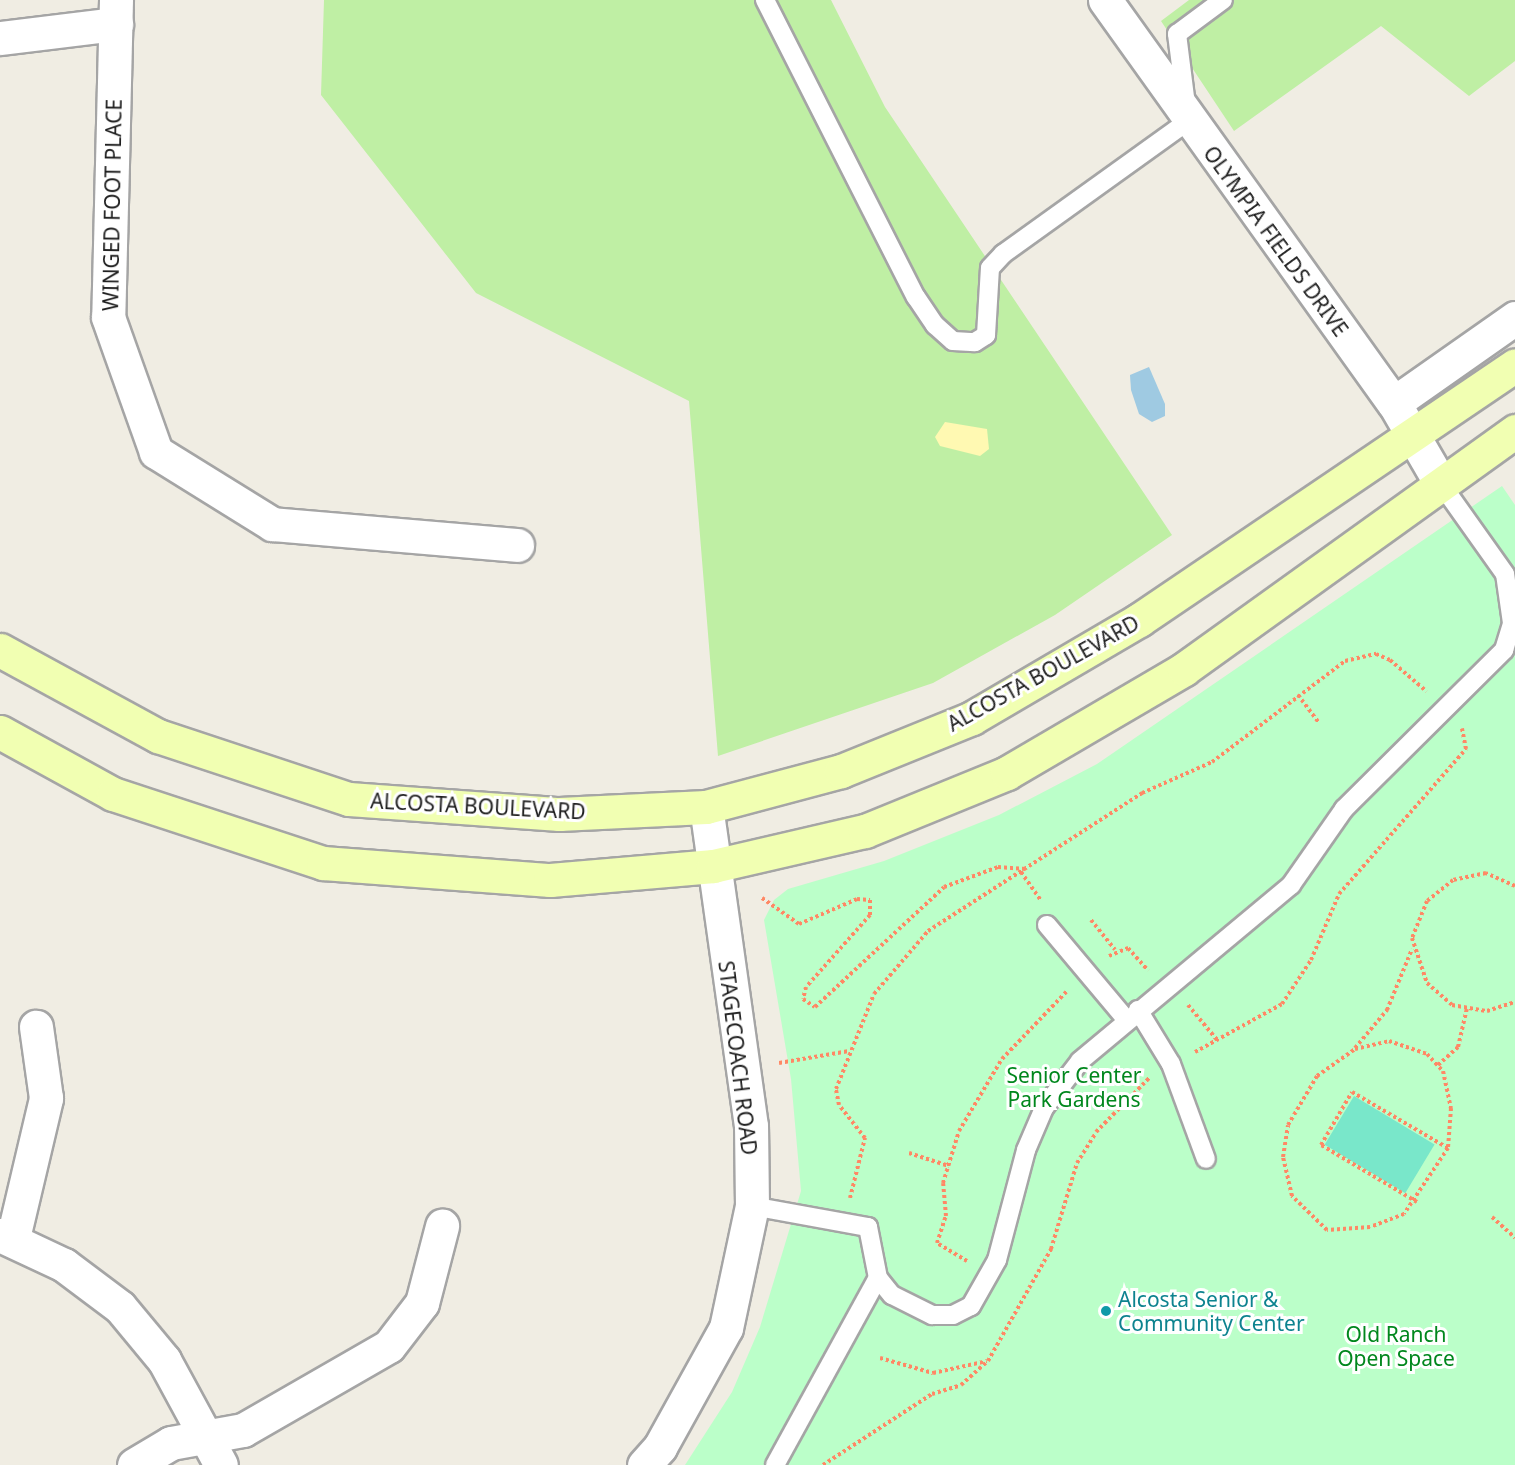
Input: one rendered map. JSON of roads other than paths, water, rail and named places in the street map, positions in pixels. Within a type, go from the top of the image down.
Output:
[{"type":"main road","name":"ALCOSTA BOULEVARD","points":[[0,650],[158,736],[349,799],[559,814],[706,807],[841,771],[972,718],[1139,620],[1515,365]]},
{"type":"main road","points":[[0,732],[113,794],[322,863],[550,880],[713,866],[865,831],[1007,773],[1184,669],[1515,431]]},
{"type":"street","name":"OLYMPIA FIELDS DRIVE","points":[[1106,0],[1188,121],[1394,403],[1441,484]]},
{"type":"street","points":[[0,38],[116,12]]},
{"type":"street","name":"WINGED FOOT PLACE","points":[[116,12],[108,317],[156,453],[272,524],[517,545]]},
{"type":"street","points":[[1394,403],[1515,318]]},
{"type":"street","name":"STAGECOACH ROAD","points":[[644,1465],[660,1448],[726,1328],[752,1206],[751,1126],[706,807]]},
{"type":"street","points":[[36,1027],[46,1098],[7,1236],[64,1265],[120,1307],[164,1360],[214,1452]]},
{"type":"street","points":[[134,1465],[171,1443],[214,1452],[243,1430],[389,1346],[422,1303],[442,1226]]},
{"type":"lane","points":[[765,0],[916,297],[935,326],[953,340],[975,342],[986,335],[990,268],[1003,254],[1188,121],[1177,34],[1223,0]]},
{"type":"lane","points":[[752,1206],[868,1227],[878,1278],[908,1306],[932,1315],[971,1306],[997,1260],[1026,1150],[1044,1108],[1080,1061],[1132,1014],[1215,954],[1291,885],[1344,809],[1504,650],[1512,623],[1505,574],[1441,484]]},
{"type":"lane","points":[[1047,925],[1132,1014],[1171,1064],[1206,1159]]},
{"type":"lane","points":[[775,1465],[878,1278]]},
{"type":"water","points":[[1149,367],[1165,404],[1165,416],[1152,422],[1139,414],[1131,390],[1130,375]]},
{"type":"place","name":"Alcosta Senior & Community Center","points":[[1106,1311]]},
{"type":"park label","name":"Senior Center Park Gardens","points":[[1074,1087]]},
{"type":"park label","name":"Old Ranch Open Space","points":[[1396,1346]]}]
